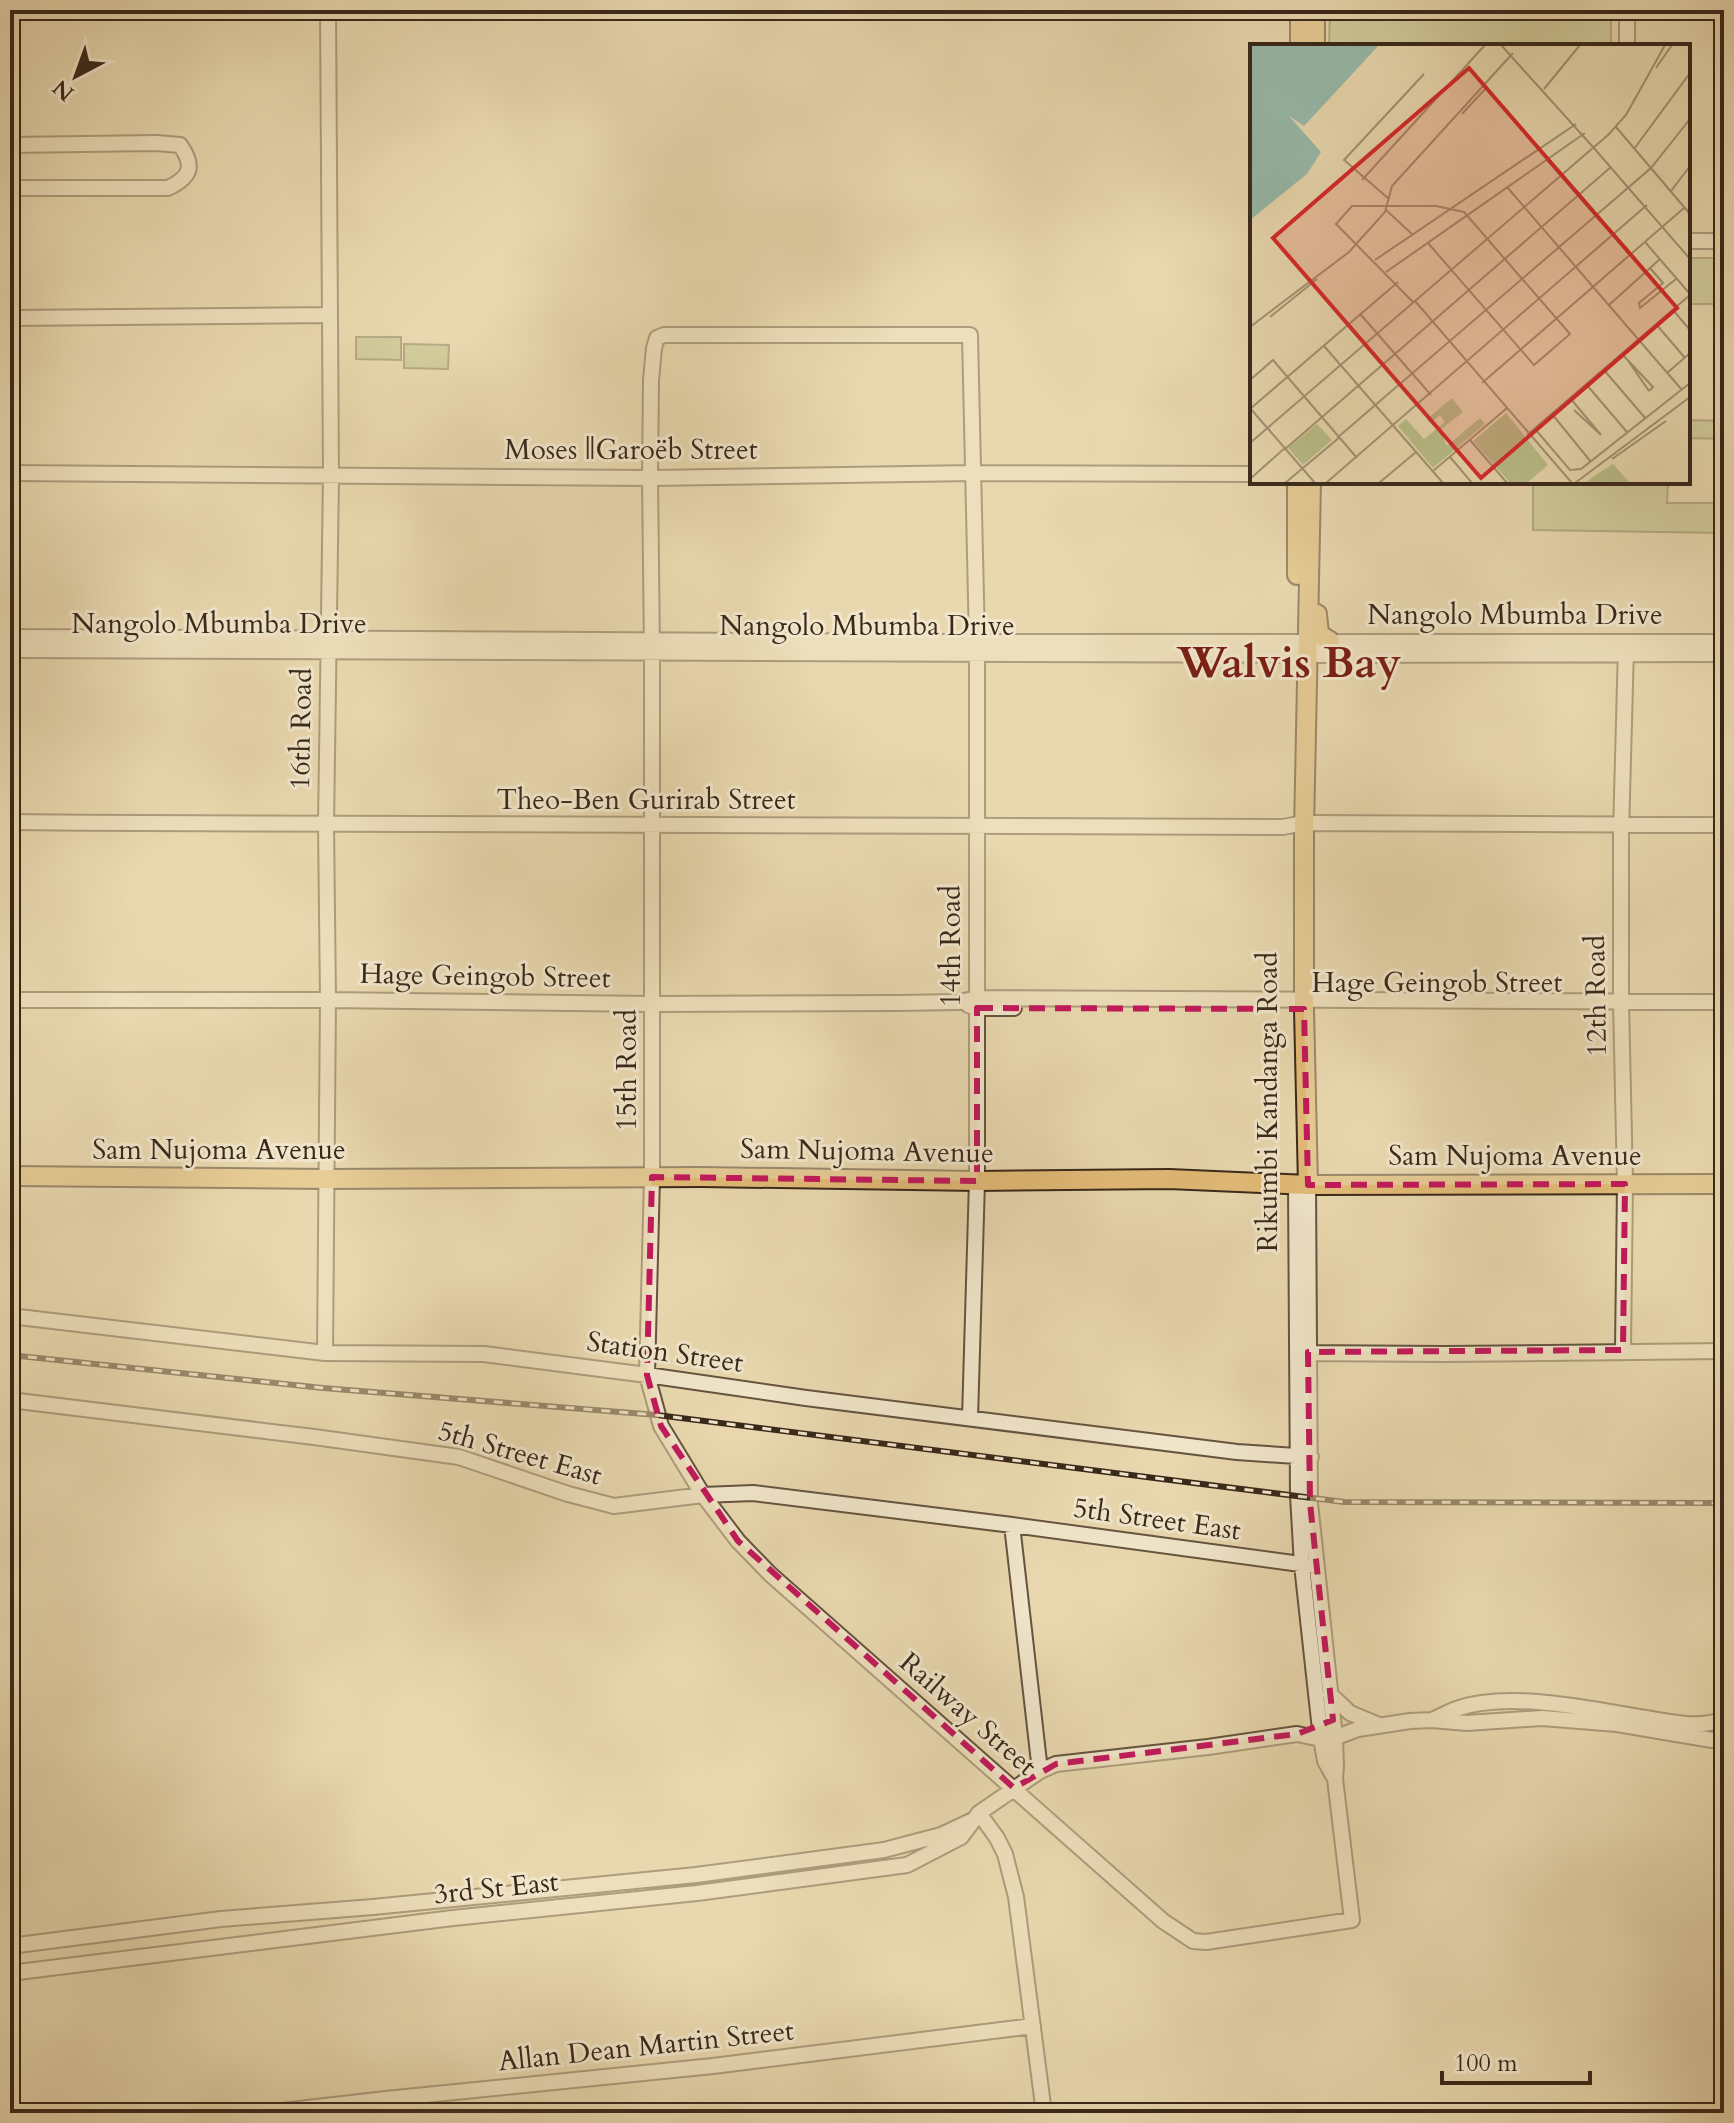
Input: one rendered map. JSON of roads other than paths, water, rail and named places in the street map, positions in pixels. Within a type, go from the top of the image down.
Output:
[{"type":"main road","points":[[1300,10],[1300,44]]},
{"type":"main road","points":[[1313,10],[1315,44]]},
{"type":"main road","name":"Rikumbi Kandanga Road","points":[[1297,484],[1302,648],[1297,827],[1302,1184]]},
{"type":"main road","name":"Rikumbi Kandanga Road","points":[[1302,648],[1309,577],[1311,484]]},
{"type":"main road","points":[[1309,577],[1316,591],[1319,634],[1330,641]]},
{"type":"main road","name":"Sam Nujoma Avenue","points":[[10,1176],[977,1181],[1169,1179],[1302,1184],[1724,1184]]},
{"type":"street","points":[[326,10],[354,10]]},
{"type":"street","name":"16th Road","points":[[325,1353],[326,825],[331,476],[326,10]]},
{"type":"street","points":[[779,10],[1126,10]]},
{"type":"street","points":[[1627,10],[1627,44]]},
{"type":"street","points":[[10,145],[180,145],[188,157],[189,171],[181,182],[168,188],[10,188]]},
{"type":"street","points":[[1690,241],[1724,241]]},
{"type":"street","points":[[10,318],[330,315]]},
{"type":"street","name":"14th Road","points":[[650,478],[654,348],[657,338],[664,335],[970,335],[977,648],[977,1181],[970,1418]]},
{"type":"street","name":"Moses ǁGaroëb Street","points":[[10,473],[650,478],[974,473],[1250,474]]},
{"type":"street","name":"15th Road","points":[[647,1375],[653,1004],[650,478]]},
{"type":"street","name":"Nangolo Mbumba Drive","points":[[10,637],[328,645]]},
{"type":"street","name":"Nangolo Mbumba Drive","points":[[1302,648],[1330,641],[1626,647],[1724,654]]},
{"type":"street","name":"Nangolo Mbumba Drive","points":[[10,650],[328,645],[1626,647],[1724,642]]},
{"type":"street","name":"12th Road","points":[[1623,1350],[1625,1184],[1621,829],[1626,647]]},
{"type":"street","name":"Theo-Ben Gurirab Street","points":[[10,822],[1621,829],[1724,833]]},
{"type":"street","name":"Theo-Ben Gurirab Street","points":[[1621,829],[1724,825]]},
{"type":"street","name":"Hage Geingob Street","points":[[10,1000],[653,1004],[960,1002],[1724,1009]]},
{"type":"street","name":"Hage Geingob Street","points":[[1621,1006],[1724,1002]]},
{"type":"street","name":"Rikumbi Kandanga Road","points":[[1302,1184],[1302,1352],[1309,1566],[1326,1721]]},
{"type":"street","name":"Station Street","points":[[10,1316],[325,1353],[484,1354],[806,1398],[1237,1452],[1305,1457]]},
{"type":"street","points":[[1302,1352],[1724,1351]]},
{"type":"street","name":"Railway Street","points":[[647,1375],[661,1426],[703,1495],[738,1541],[770,1574],[1163,1921],[1193,1941],[1352,1920],[1335,1779],[1325,1761],[1328,1738]]},
{"type":"street","name":"5th Street East","points":[[10,1400],[459,1457],[568,1494],[614,1506],[703,1495],[753,1493],[1309,1566]]},
{"type":"street","points":[[1012,1525],[1040,1771]]},
{"type":"street","name":"Rikumbi Kandanga Road","points":[[1309,1566],[1330,1694],[1326,1721]]},
{"type":"street","points":[[1330,1694],[1350,1713],[1381,1726]]},
{"type":"street","points":[[1432,1720],[1458,1708],[1513,1701],[1577,1707],[1690,1725],[1724,1719]]},
{"type":"street","points":[[1358,1729],[1326,1721],[1328,1738],[1358,1729],[1410,1721],[1467,1723],[1542,1718],[1617,1724],[1724,1742]]},
{"type":"street","name":"3rd St East","points":[[1297,1734],[1307,1726],[1326,1721]]},
{"type":"street","name":"3rd St East","points":[[10,1946],[221,1919],[696,1875],[884,1850],[941,1835],[976,1816],[1040,1771],[1056,1764],[1297,1734],[1328,1738]]},
{"type":"street","points":[[976,1816],[997,1838],[1005,1854],[1016,1897],[1044,2113]]},
{"type":"street","name":"3rd St East","points":[[10,1973],[453,1918],[697,1893],[907,1865],[961,1837],[976,1816]]},
{"type":"street","points":[[451,1899],[453,1918]]},
{"type":"street","points":[[373,1907],[376,1927]]},
{"type":"street","points":[[221,1919],[225,1946]]},
{"type":"street","name":"Allan Dean Martin Street","points":[[264,2113],[713,2066],[1033,2026]]},
{"type":"railway","points":[[10,1355],[323,1388],[657,1415],[1344,1502],[1724,1503]]},
{"type":"district","name":"Walvis Bay","points":[[1289,663]]}]
